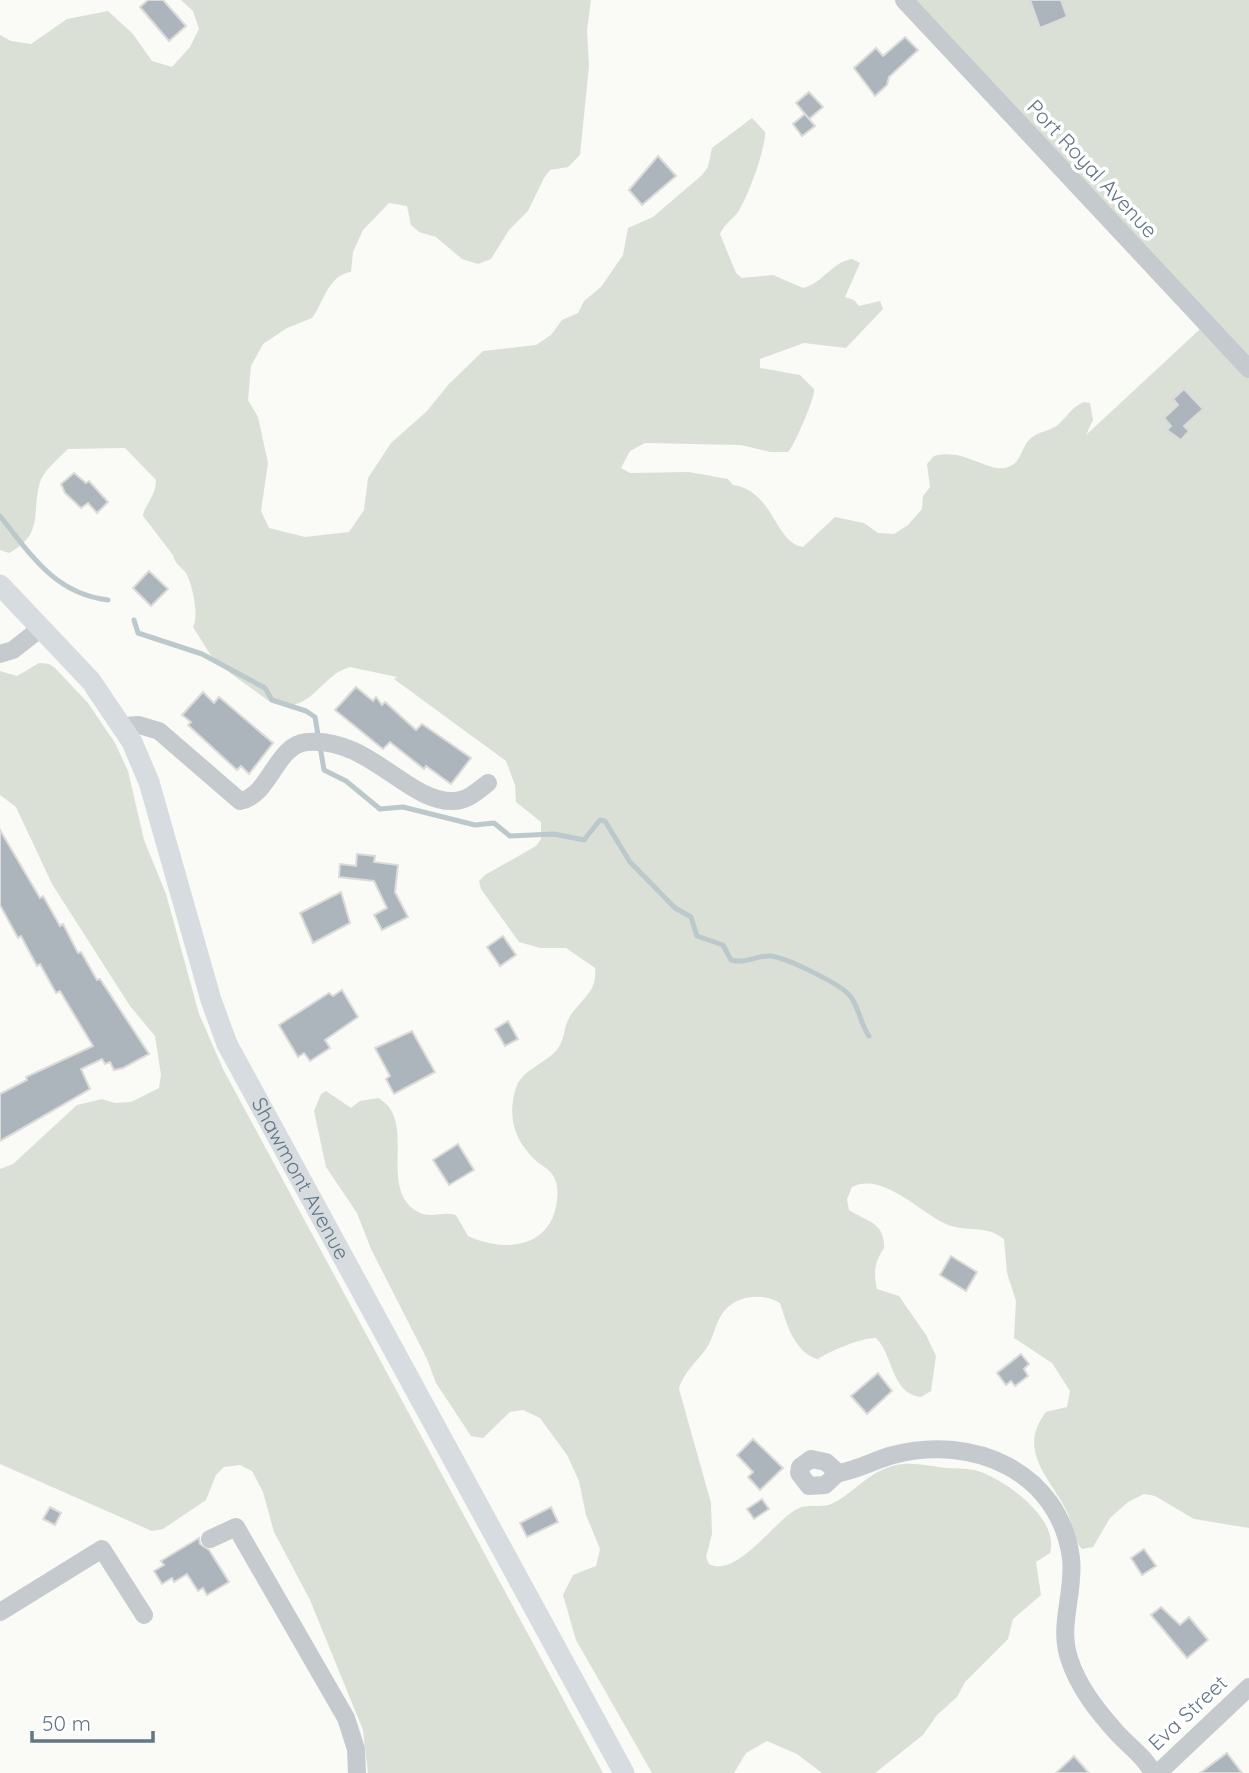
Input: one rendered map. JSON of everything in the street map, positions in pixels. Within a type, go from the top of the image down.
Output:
[{"type":"main road","name":"Shawmont Avenue","points":[[0,585],[91,681],[124,726],[149,782],[211,1000],[227,1044],[624,1773]]},
{"type":"street","name":"Port Royal Avenue","points":[[904,0],[1249,369]]},
{"type":"street","points":[[0,654],[13,650],[41,628]]},
{"type":"street","points":[[124,726],[139,725],[159,731],[240,801],[251,797],[291,749],[304,742],[332,741],[343,744],[437,798],[464,799],[488,783]]},
{"type":"street","points":[[838,1473],[894,1454],[946,1451],[988,1456],[1022,1473],[1056,1515],[1069,1552],[1071,1574],[1064,1629],[1072,1665],[1082,1687],[1105,1719],[1155,1773]]},
{"type":"street","points":[[210,1539],[236,1527],[346,1718],[356,1749],[357,1773]]},
{"type":"street","points":[[0,1612],[102,1549],[144,1615]]},
{"type":"street","name":"Eva Street","points":[[1155,1773],[1249,1687]]},
{"type":"shaded area","points":[[181,0],[591,0],[587,30],[589,66],[580,155],[568,167],[550,170],[528,211],[509,230],[491,259],[478,264],[462,259],[436,237],[419,232],[411,225],[407,206],[389,203],[363,230],[353,252],[351,272],[337,278],[327,290],[312,318],[287,328],[263,344],[251,366],[248,400],[258,417],[268,463],[261,511],[269,528],[305,537],[349,532],[364,510],[368,478],[391,443],[427,411],[448,385],[483,351],[536,345],[551,335],[562,320],[578,313],[584,301],[601,287],[623,255],[628,228],[653,217],[702,175],[708,167],[712,148],[752,118],[765,132],[762,149],[742,205],[720,234],[736,273],[742,278],[773,275],[803,288],[816,282],[839,264],[852,259],[860,263],[845,297],[854,300],[859,306],[880,301],[883,309],[846,348],[804,343],[760,359],[760,368],[800,375],[814,389],[804,421],[788,452],[770,452],[741,445],[645,443],[630,451],[621,468],[630,473],[689,472],[728,479],[733,485],[747,489],[757,497],[786,536],[803,547],[835,517],[864,523],[878,533],[894,534],[908,525],[922,509],[923,496],[930,487],[927,464],[934,456],[956,455],[992,467],[1008,467],[1016,462],[1031,438],[1057,426],[1074,408],[1084,402],[1090,403],[1093,420],[1086,435],[1212,318],[910,0],[1249,0],[1249,1528],[1194,1519],[1155,1496],[1144,1494],[1128,1502],[1110,1518],[1093,1547],[1082,1549],[1074,1537],[1068,1514],[1040,1465],[1034,1440],[1037,1426],[1046,1412],[1067,1407],[1070,1391],[1052,1363],[1014,1338],[1016,1301],[1007,1273],[1004,1239],[983,1230],[946,1224],[901,1195],[876,1184],[852,1187],[847,1199],[849,1210],[874,1224],[884,1239],[884,1248],[876,1267],[877,1289],[899,1296],[926,1335],[936,1356],[931,1391],[921,1397],[904,1389],[876,1338],[847,1345],[818,1359],[798,1346],[780,1303],[765,1297],[749,1297],[727,1308],[720,1317],[709,1344],[685,1376],[679,1389],[711,1503],[712,1534],[706,1557],[709,1564],[720,1566],[732,1563],[799,1508],[831,1504],[877,1472],[908,1464],[970,1469],[990,1476],[1016,1492],[1039,1514],[1051,1540],[1050,1553],[1036,1562],[1041,1595],[1013,1619],[1008,1639],[965,1682],[957,1697],[937,1715],[923,1735],[875,1773],[822,1773],[797,1754],[767,1741],[746,1753],[734,1773],[652,1773],[576,1640],[563,1595],[573,1575],[596,1566],[600,1549],[586,1515],[579,1481],[567,1455],[540,1418],[523,1410],[510,1412],[483,1438],[471,1436],[436,1383],[427,1359],[371,1249],[357,1213],[326,1167],[314,1111],[321,1094],[326,1091],[351,1108],[360,1101],[378,1098],[390,1108],[396,1122],[400,1188],[406,1201],[418,1212],[427,1215],[456,1215],[468,1236],[492,1244],[505,1245],[529,1241],[539,1235],[554,1214],[556,1182],[550,1171],[535,1160],[517,1136],[513,1098],[523,1077],[558,1048],[569,1018],[594,984],[595,968],[566,948],[540,948],[519,942],[481,889],[479,881],[485,875],[536,846],[541,839],[541,822],[516,802],[515,785],[506,761],[394,679],[397,677],[350,667],[330,678],[305,700],[284,705],[270,702],[215,662],[193,627],[195,602],[187,574],[143,516],[156,480],[125,448],[68,449],[52,464],[40,482],[35,521],[28,538],[9,553],[0,550],[0,35],[11,41],[31,44],[67,19],[108,11],[133,34],[152,61],[172,67],[190,47],[199,29],[193,11]]},
{"type":"shaded area","points":[[39,663],[55,668],[88,703],[115,743],[128,771],[144,840],[166,894],[199,1014],[223,1069],[603,1773],[368,1773],[363,1730],[310,1600],[274,1532],[263,1492],[252,1471],[240,1465],[224,1467],[216,1475],[206,1500],[163,1529],[152,1531],[0,1464],[0,1169],[13,1164],[77,1105],[102,1099],[115,1103],[131,1102],[159,1088],[161,1075],[155,1036],[130,1006],[52,884],[16,807],[0,795],[0,671],[17,676]]},
{"type":"building","points":[[148,0],[163,0],[186,26],[169,41],[140,7]]},
{"type":"building","points":[[1030,0],[1061,0],[1067,17],[1040,28]]},
{"type":"building","points":[[905,37],[918,50],[889,77],[887,85],[875,96],[854,68],[876,48],[883,56]]},
{"type":"building","points":[[809,92],[823,107],[809,119],[796,103]]},
{"type":"building","points":[[805,114],[815,126],[802,136],[793,124]]},
{"type":"building","points":[[658,156],[676,176],[642,205],[629,190]]},
{"type":"building","points":[[1184,389],[1203,409],[1184,426],[1189,431],[1181,440],[1167,430],[1171,426],[1164,418],[1178,405],[1173,399]]},
{"type":"building","points":[[74,473],[86,483],[89,481],[108,502],[97,513],[88,503],[81,508],[65,493],[61,484]]},
{"type":"building","points":[[149,571],[168,589],[151,606],[133,588]]},
{"type":"building","points":[[356,687],[373,701],[376,697],[382,705],[385,702],[416,730],[422,724],[471,758],[451,784],[426,766],[424,769],[390,742],[383,749],[335,710]]},
{"type":"building","points":[[203,692],[214,703],[219,697],[273,743],[249,774],[241,766],[237,770],[188,725],[191,722],[182,715]]},
{"type":"building","points":[[0,830],[40,898],[43,896],[60,926],[63,924],[78,953],[81,952],[97,980],[100,979],[149,1054],[114,1070],[110,1062],[105,1064],[102,1059],[81,1069],[90,1089],[0,1141],[0,1094],[27,1080],[26,1077],[93,1046],[60,991],[56,993],[21,936],[18,938],[0,905]]},
{"type":"building","points":[[357,854],[375,856],[374,862],[398,865],[395,892],[408,917],[382,930],[374,915],[387,908],[374,881],[339,877],[340,864],[356,866]]},
{"type":"building","points":[[341,892],[350,923],[313,943],[300,913]]},
{"type":"building","points":[[503,936],[516,955],[500,966],[487,947]]},
{"type":"building","points":[[342,990],[358,1017],[325,1040],[330,1048],[310,1061],[304,1053],[298,1057],[279,1025],[329,993],[333,996]]},
{"type":"building","points":[[508,1021],[518,1039],[505,1046],[495,1029]]},
{"type":"building","points":[[412,1031],[435,1072],[394,1094],[386,1079],[390,1076],[375,1048]]},
{"type":"building","points":[[458,1144],[474,1170],[449,1185],[433,1160]]},
{"type":"building","points":[[951,1256],[977,1272],[966,1291],[940,1275]]},
{"type":"building","points":[[1021,1354],[1029,1364],[1024,1369],[1028,1376],[1015,1386],[1011,1381],[1006,1385],[997,1373]]},
{"type":"building","points":[[878,1373],[892,1391],[867,1414],[851,1396]]},
{"type":"building","points":[[753,1439],[783,1468],[760,1490],[748,1477],[753,1472],[737,1455]]},
{"type":"building","points":[[762,1499],[769,1509],[754,1519],[747,1509]]},
{"type":"building","points":[[50,1507],[61,1513],[55,1525],[43,1519]]},
{"type":"building","points":[[551,1507],[558,1522],[527,1537],[520,1523]]},
{"type":"building","points":[[199,1538],[200,1544],[209,1550],[229,1582],[207,1595],[203,1588],[198,1591],[187,1574],[174,1582],[172,1578],[162,1584],[154,1571],[164,1565],[161,1561]]},
{"type":"building","points":[[1144,1549],[1156,1566],[1142,1575],[1131,1558]]},
{"type":"building","points":[[1161,1607],[1180,1625],[1189,1617],[1208,1640],[1187,1658],[1151,1615]]},
{"type":"building","points":[[1227,1753],[1242,1773],[1200,1773]]},
{"type":"building","points":[[1074,1756],[1089,1773],[1056,1773]]},
{"type":"waterway","points":[[0,516],[34,558],[59,581],[73,590],[108,600]]},
{"type":"waterway","points":[[134,620],[138,633],[202,654],[265,688],[272,700],[306,711],[315,717],[324,770],[346,781],[380,809],[403,807],[475,825],[494,823],[510,836],[554,834],[584,840],[600,820],[605,821],[630,862],[675,908],[691,917],[697,936],[723,945],[731,960],[775,957],[825,978],[851,997],[869,1036]]}]
